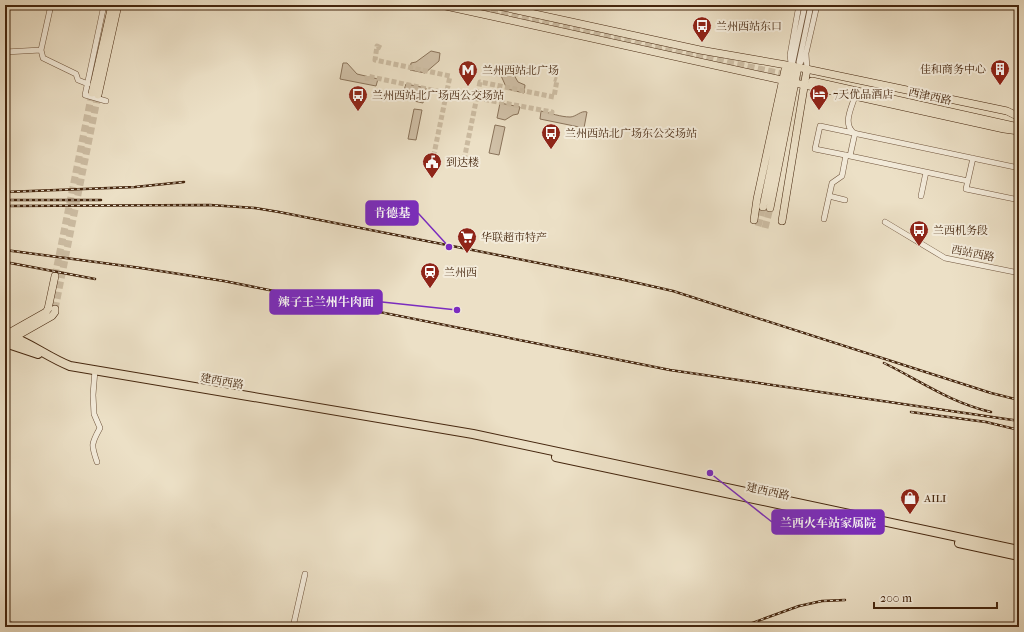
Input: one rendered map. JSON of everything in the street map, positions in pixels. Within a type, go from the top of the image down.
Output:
[{"type":"highway","name":"建西西路","points":[[8,339],[63,363],[95,370],[473,434],[1019,550]]},
{"type":"highway","name":"建西西路","points":[[442,429],[473,439],[554,457],[1019,556]]},
{"type":"main road","points":[[112,5],[95,94],[118,5]]},
{"type":"main road","points":[[441,5],[1004,129],[1019,131]]},
{"type":"main road","points":[[494,5],[700,50],[792,66],[1007,111],[1019,117]]},
{"type":"main road","points":[[754,220],[757,198],[792,66]]},
{"type":"main road","points":[[782,221],[807,69]]},
{"type":"main road","name":"西津西路","points":[[1019,121],[813,79],[1019,127]]},
{"type":"main road","points":[[766,207],[788,81]]},
{"type":"main road","points":[[8,339],[46,312],[55,276]]},
{"type":"main road","points":[[8,339],[52,316],[55,309]]},
{"type":"street","points":[[51,5],[42,50],[43,58],[76,74],[78,80],[88,84]]},
{"type":"street","points":[[104,5],[85,95],[106,101]]},
{"type":"street","points":[[792,66],[790,55],[799,5]]},
{"type":"street","points":[[792,66],[805,5]]},
{"type":"street","points":[[792,66],[811,5]]},
{"type":"street","points":[[807,69],[806,53],[817,5]]},
{"type":"street","points":[[1012,5],[1019,6]]},
{"type":"street","points":[[5,52],[42,50]]},
{"type":"street","points":[[792,66],[806,53]]},
{"type":"street","points":[[855,96],[848,122],[849,129],[855,133]]},
{"type":"street","points":[[968,181],[815,149],[820,126],[1019,168]]},
{"type":"street","points":[[824,219],[832,183],[842,176],[855,133]]},
{"type":"street","points":[[973,158],[966,189],[1019,200]]},
{"type":"street","points":[[921,196],[926,172]]},
{"type":"street","points":[[829,196],[845,200]]},
{"type":"street","name":"西站西路","points":[[885,222],[945,258],[1019,273]]},
{"type":"street","points":[[95,370],[93,395],[94,414],[100,428],[92,442],[97,462]]},
{"type":"street","points":[[293,627],[305,574]]},
{"type":"street","points":[[5,621],[15,627]]},
{"type":"shaded area","points":[[431,51],[440,53],[439,61],[425,73],[410,70],[411,63],[416,62]]},
{"type":"shaded area","points":[[343,63],[347,63],[357,74],[378,79],[376,86],[340,79]]},
{"type":"shaded area","points":[[499,65],[509,66],[518,82],[525,85],[524,93],[507,89],[498,69]]},
{"type":"shaded area","points":[[406,84],[426,88],[423,103],[414,101],[412,97],[404,90]]},
{"type":"shaded area","points":[[500,103],[520,107],[518,114],[505,120],[497,118]]},
{"type":"shaded area","points":[[414,109],[422,110],[416,140],[408,139]]},
{"type":"shaded area","points":[[541,111],[559,116],[570,117],[587,112],[584,128],[540,119]]},
{"type":"shaded area","points":[[495,125],[505,127],[499,155],[489,153]]},
{"type":"tunnel","points":[[460,5],[810,80]]},
{"type":"tunnel","points":[[381,48],[377,46],[375,60],[450,76],[434,154]]},
{"type":"tunnel","points":[[367,81],[367,76],[446,93]]},
{"type":"tunnel","points":[[464,160],[480,82],[554,97],[557,80],[554,79]]},
{"type":"tunnel","points":[[55,276],[92,93]]},
{"type":"tunnel","points":[[55,309],[98,95]]},
{"type":"tunnel","points":[[477,98],[552,112],[550,117]]},
{"type":"tunnel","points":[[758,226],[763,207]]},
{"type":"tunnel","points":[[765,228],[770,208]]},
{"type":"railway","points":[[5,192],[135,187],[184,182]]},
{"type":"railway","points":[[5,200],[101,200]]},
{"type":"railway","points":[[5,206],[210,205],[255,208],[279,212],[620,279],[673,291],[991,393],[1019,400]]},
{"type":"railway","points":[[5,250],[141,268],[224,281],[670,370],[1019,421]]},
{"type":"railway","points":[[5,262],[95,279]]},
{"type":"railway","points":[[884,363],[948,397],[991,412]]},
{"type":"railway","points":[[911,412],[986,422],[1019,430]]},
{"type":"railway","points":[[744,626],[799,606],[822,601],[845,600]]},
{"type":"railway","points":[[858,627],[881,624],[904,624]]},
{"type":"railway","points":[[736,627],[774,625],[808,627]]},
{"type":"place","name":"兰州西站东口","points":[[702,43]]},
{"type":"place","name":"佳和商务中心","points":[[1000,86]]},
{"type":"place","name":"兰州西站北广场","points":[[468,87]]},
{"type":"place","name":"7天优品酒店","points":[[819,111]]},
{"type":"place","name":"兰州西站北广场西公交场站","points":[[358,112]]},
{"type":"place","name":"兰州西站北广场东公交场站","points":[[551,150]]},
{"type":"place","name":"到达楼","points":[[432,179]]},
{"type":"place","name":"肯德基","points":[[449,247]]},
{"type":"place","name":"兰西机务段","points":[[919,247]]},
{"type":"place","name":"华联超市特产","points":[[467,254]]},
{"type":"place","name":"兰州西","points":[[430,289]]},
{"type":"place","name":"辣子王兰州牛肉面","points":[[457,310]]},
{"type":"place","name":"兰西火车站家属院","points":[[710,473]]},
{"type":"place","name":"AILI","points":[[910,515]]}]
